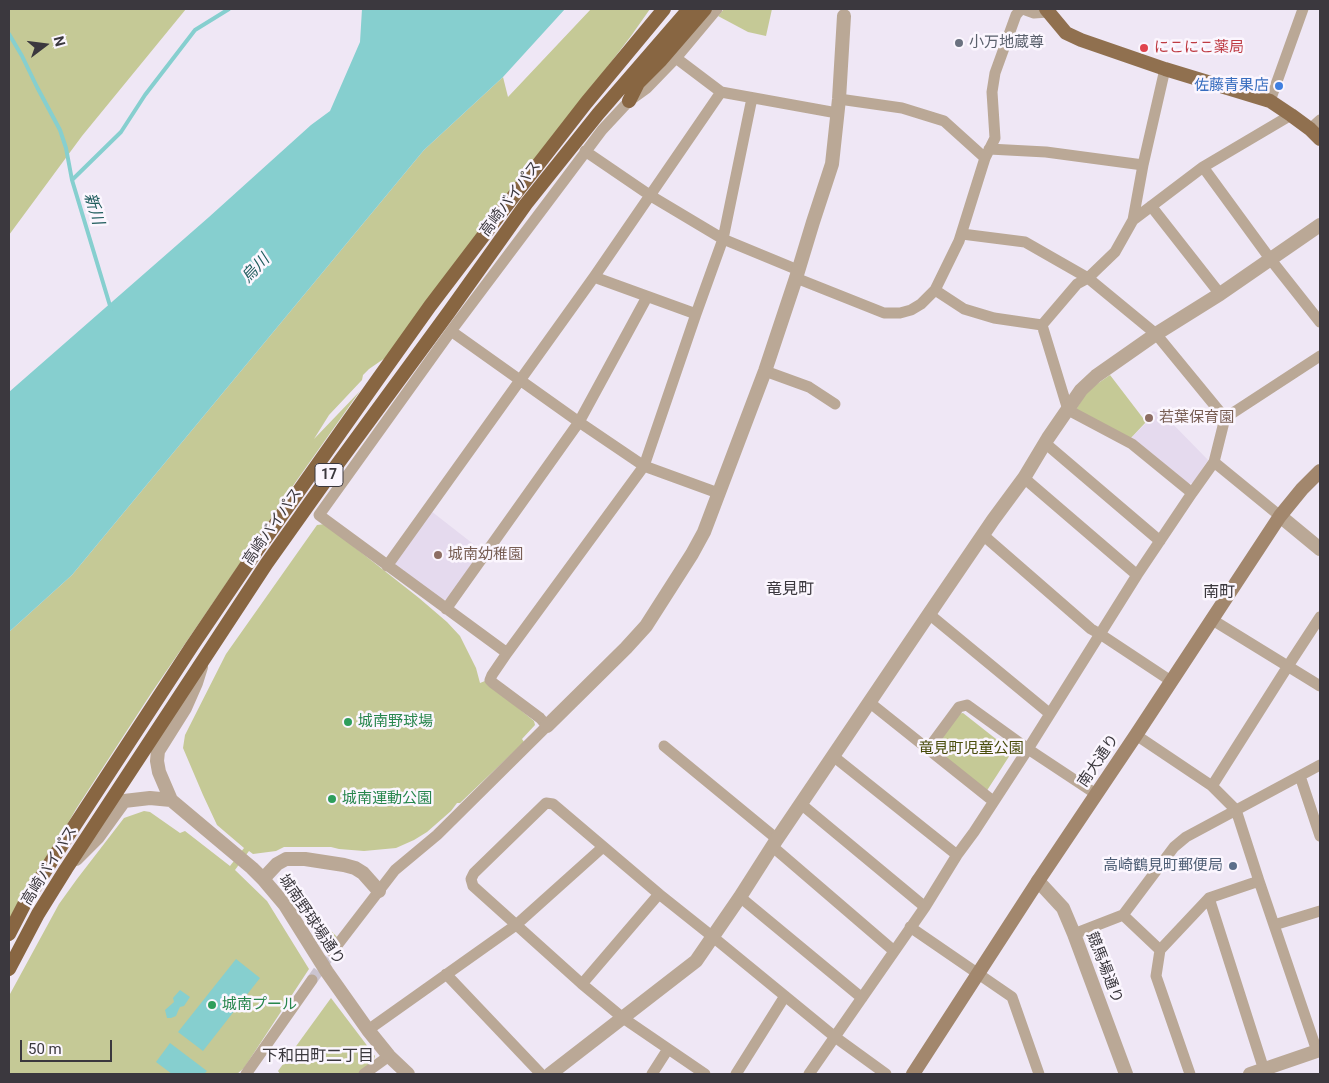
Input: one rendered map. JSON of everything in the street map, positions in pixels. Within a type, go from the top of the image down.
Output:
[{"type":"highway","name":"高崎バイパス","points":[[9,934],[49,864],[187,655],[255,553],[389,363],[516,192],[586,103],[664,9]]},
{"type":"highway","name":"高崎バイパス","points":[[9,969],[38,914],[66,869],[267,563],[526,204],[598,114],[689,9]]},
{"type":"highway","points":[[629,101],[638,83],[661,60],[705,9]]},
{"type":"main road","points":[[1047,10],[1066,33],[1081,40],[1112,52],[1270,101],[1291,115],[1315,125],[1320,139]]},
{"type":"main road","name":"南大通り","points":[[913,1074],[1038,881],[1280,516],[1320,471]]},
{"type":"street","points":[[507,654],[319,515],[585,151],[629,101],[647,88],[676,58],[718,9]]},
{"type":"street","points":[[585,151],[651,196],[723,239],[884,313],[900,313],[911,310],[921,304],[935,290],[962,234],[987,154],[995,138],[992,92],[994,73],[1016,15],[1022,9],[1034,13],[1047,10]]},
{"type":"street","points":[[1270,101],[1304,9]]},
{"type":"street","points":[[332,952],[395,870],[437,835],[646,626],[692,554],[704,532],[765,372],[832,164],[845,12]]},
{"type":"street","points":[[676,58],[721,92],[752,98],[838,106],[902,108],[944,121],[987,154],[1046,152],[1142,166]]},
{"type":"street","points":[[1042,325],[1077,284],[1088,278],[1115,252],[1133,220],[1142,166],[1165,69]]},
{"type":"street","points":[[388,566],[651,196],[721,92]]},
{"type":"street","points":[[546,726],[540,718],[490,680],[644,466],[723,239],[752,98]]},
{"type":"street","points":[[1133,220],[1203,167],[1291,115]]},
{"type":"street","points":[[1203,167],[1271,260],[1320,322]]},
{"type":"street","points":[[1151,206],[1220,294]]},
{"type":"street","points":[[550,1074],[696,961],[869,702],[1024,478],[1081,390],[1096,376],[1156,334],[1220,294],[1320,225]]},
{"type":"street","points":[[962,234],[1025,242],[1088,278],[1156,334],[1225,418]]},
{"type":"street","points":[[594,277],[696,314]]},
{"type":"street","points":[[935,290],[964,309],[994,318],[1042,325]]},
{"type":"street","points":[[446,608],[579,422],[647,296]]},
{"type":"street","points":[[1042,325],[1068,410],[1132,444],[1192,493]]},
{"type":"street","points":[[451,332],[644,466],[718,493]]},
{"type":"street","points":[[808,1074],[924,907],[1028,749],[1137,575],[1214,462],[1225,418],[1320,356]]},
{"type":"street","points":[[765,372],[809,387],[834,404]]},
{"type":"street","points":[[1045,443],[1160,542]]},
{"type":"street","points":[[1214,462],[1320,549]]},
{"type":"street","points":[[1024,478],[1137,575]]},
{"type":"street","points":[[983,535],[1091,629],[1171,681]]},
{"type":"street","points":[[929,614],[1049,713]]},
{"type":"street","points":[[1212,786],[1320,617]]},
{"type":"street","points":[[1211,619],[1320,686]]},
{"type":"street","points":[[66,869],[98,837],[124,801],[150,798],[170,800],[159,772],[158,750],[185,708],[205,657]]},
{"type":"street","points":[[869,702],[994,801]]},
{"type":"street","points":[[928,749],[959,707],[967,705],[1028,749],[1096,794]]},
{"type":"street","points":[[1136,735],[1212,786],[1236,810],[1319,1052],[1250,1074]]},
{"type":"street","points":[[664,746],[894,951]]},
{"type":"street","points":[[833,756],[958,854]]},
{"type":"street","points":[[1074,934],[1123,915],[1174,846],[1186,837],[1320,765]]},
{"type":"street","points":[[1300,776],[1320,836]]},
{"type":"street","name":"城南野球場通り","points":[[170,800],[264,878],[285,906],[327,972],[368,1030],[408,1074]]},
{"type":"street","points":[[704,1074],[623,1018],[582,984],[474,886],[471,879],[474,873],[546,803],[553,804],[659,894],[835,1037],[886,1074]]},
{"type":"street","points":[[801,804],[924,907]]},
{"type":"street","points":[[368,1030],[516,925],[603,847]]},
{"type":"street","points":[[264,878],[277,864],[286,859],[305,859],[356,868],[379,890]]},
{"type":"street","name":"競馬場通り","points":[[1038,881],[1063,908],[1126,1074]]},
{"type":"street","points":[[1190,1074],[1156,976],[1160,950],[1209,898],[1259,881]]},
{"type":"street","points":[[582,984],[659,894]]},
{"type":"street","points":[[740,897],[862,998]]},
{"type":"street","points":[[1209,898],[1264,1070]]},
{"type":"street","points":[[1274,925],[1320,911]]},
{"type":"street","points":[[1123,915],[1160,950]]},
{"type":"street","points":[[910,927],[1012,997],[1039,1074]]},
{"type":"street","points":[[446,974],[541,1074]]},
{"type":"street","points":[[246,1074],[312,980]]},
{"type":"street","points":[[736,1074],[785,996]]},
{"type":"street","points":[[652,1074],[668,1049]]},
{"type":"street","points":[[364,1074],[390,1056]]},
{"type":"shaded area","points":[[1153,411],[1165,416],[1208,460],[1193,483],[1187,484],[1129,440],[1146,423],[1143,419]]},
{"type":"shaded area","name":"城南幼稚園","points":[[431,511],[481,550],[448,599],[440,601],[396,566],[395,560]]},
{"type":"green space","points":[[9,9],[186,9],[82,136],[9,235]]},
{"type":"green space","points":[[591,9],[650,9],[385,358],[363,375],[362,380],[329,415],[314,439],[360,391],[152,692],[76,809],[9,926],[9,632],[72,575],[424,150],[503,77],[508,97]]},
{"type":"green space","points":[[724,9],[772,9],[766,36],[748,32],[718,16]]},
{"type":"green space","points":[[1110,375],[1146,422],[1129,440],[1075,411],[1085,395]]},
{"type":"green space","name":"城南運動公園","points":[[325,524],[447,622],[460,636],[476,668],[480,683],[485,681],[534,721],[535,725],[522,739],[524,742],[460,803],[457,803],[451,811],[427,832],[396,848],[364,851],[331,847],[284,847],[276,851],[253,854],[249,851],[235,870],[267,901],[309,969],[244,1068],[237,1074],[9,1074],[10,994],[59,904],[124,818],[144,811],[150,812],[180,833],[185,831],[230,866],[244,848],[217,825],[183,748],[185,735],[226,654],[317,525]]},
{"type":"green space","name":"竜見町児童公園","points":[[963,713],[1010,750],[1010,755],[986,792],[933,749],[957,714]]},
{"type":"green space","points":[[283,880],[337,937],[326,948],[284,885]]},
{"type":"green space","points":[[331,998],[375,1056],[373,1063],[358,1074],[280,1074],[278,1071]]},
{"type":"water","name":"烏川","points":[[362,9],[565,9],[503,77],[424,150],[72,575],[9,632],[9,392],[311,125],[330,111],[360,42]]},
{"type":"water","points":[[236,959],[260,978],[203,1051],[178,1032]]},
{"type":"water","points":[[180,990],[190,997],[184,1006],[180,1007],[176,1016],[167,1018],[165,1010],[174,1002],[173,998]]},
{"type":"water","points":[[170,1043],[207,1071],[204,1074],[172,1074],[156,1062]]},
{"type":"waterway","points":[[72,180],[121,132],[145,95],[195,30],[229,9]]},
{"type":"waterway","name":"新川","points":[[9,34],[60,130],[66,148],[72,180],[111,309]]},
{"type":"tunnel","points":[[312,980],[332,952]]},
{"type":"place","name":"小万地蔵尊","points":[[959,43]]},
{"type":"place","name":"にこにこ薬局","points":[[1144,48]]},
{"type":"place","name":"佐藤青果店","points":[[1279,86]]},
{"type":"place","name":"若葉保育園","points":[[1149,418]]},
{"type":"place","name":"城南幼稚園","points":[[438,555]]},
{"type":"place","name":"城南野球場","points":[[348,722]]},
{"type":"place","name":"城南運動公園","points":[[332,799]]},
{"type":"place","name":"高崎鶴見町郵便局","points":[[1233,866]]},
{"type":"place","name":"城南プール","points":[[212,1005]]},
{"type":"district","name":"竜見町","points":[[790,590]]},
{"type":"district","name":"南町","points":[[1219,593]]},
{"type":"district","name":"下和田町二丁目","points":[[318,1057]]}]
